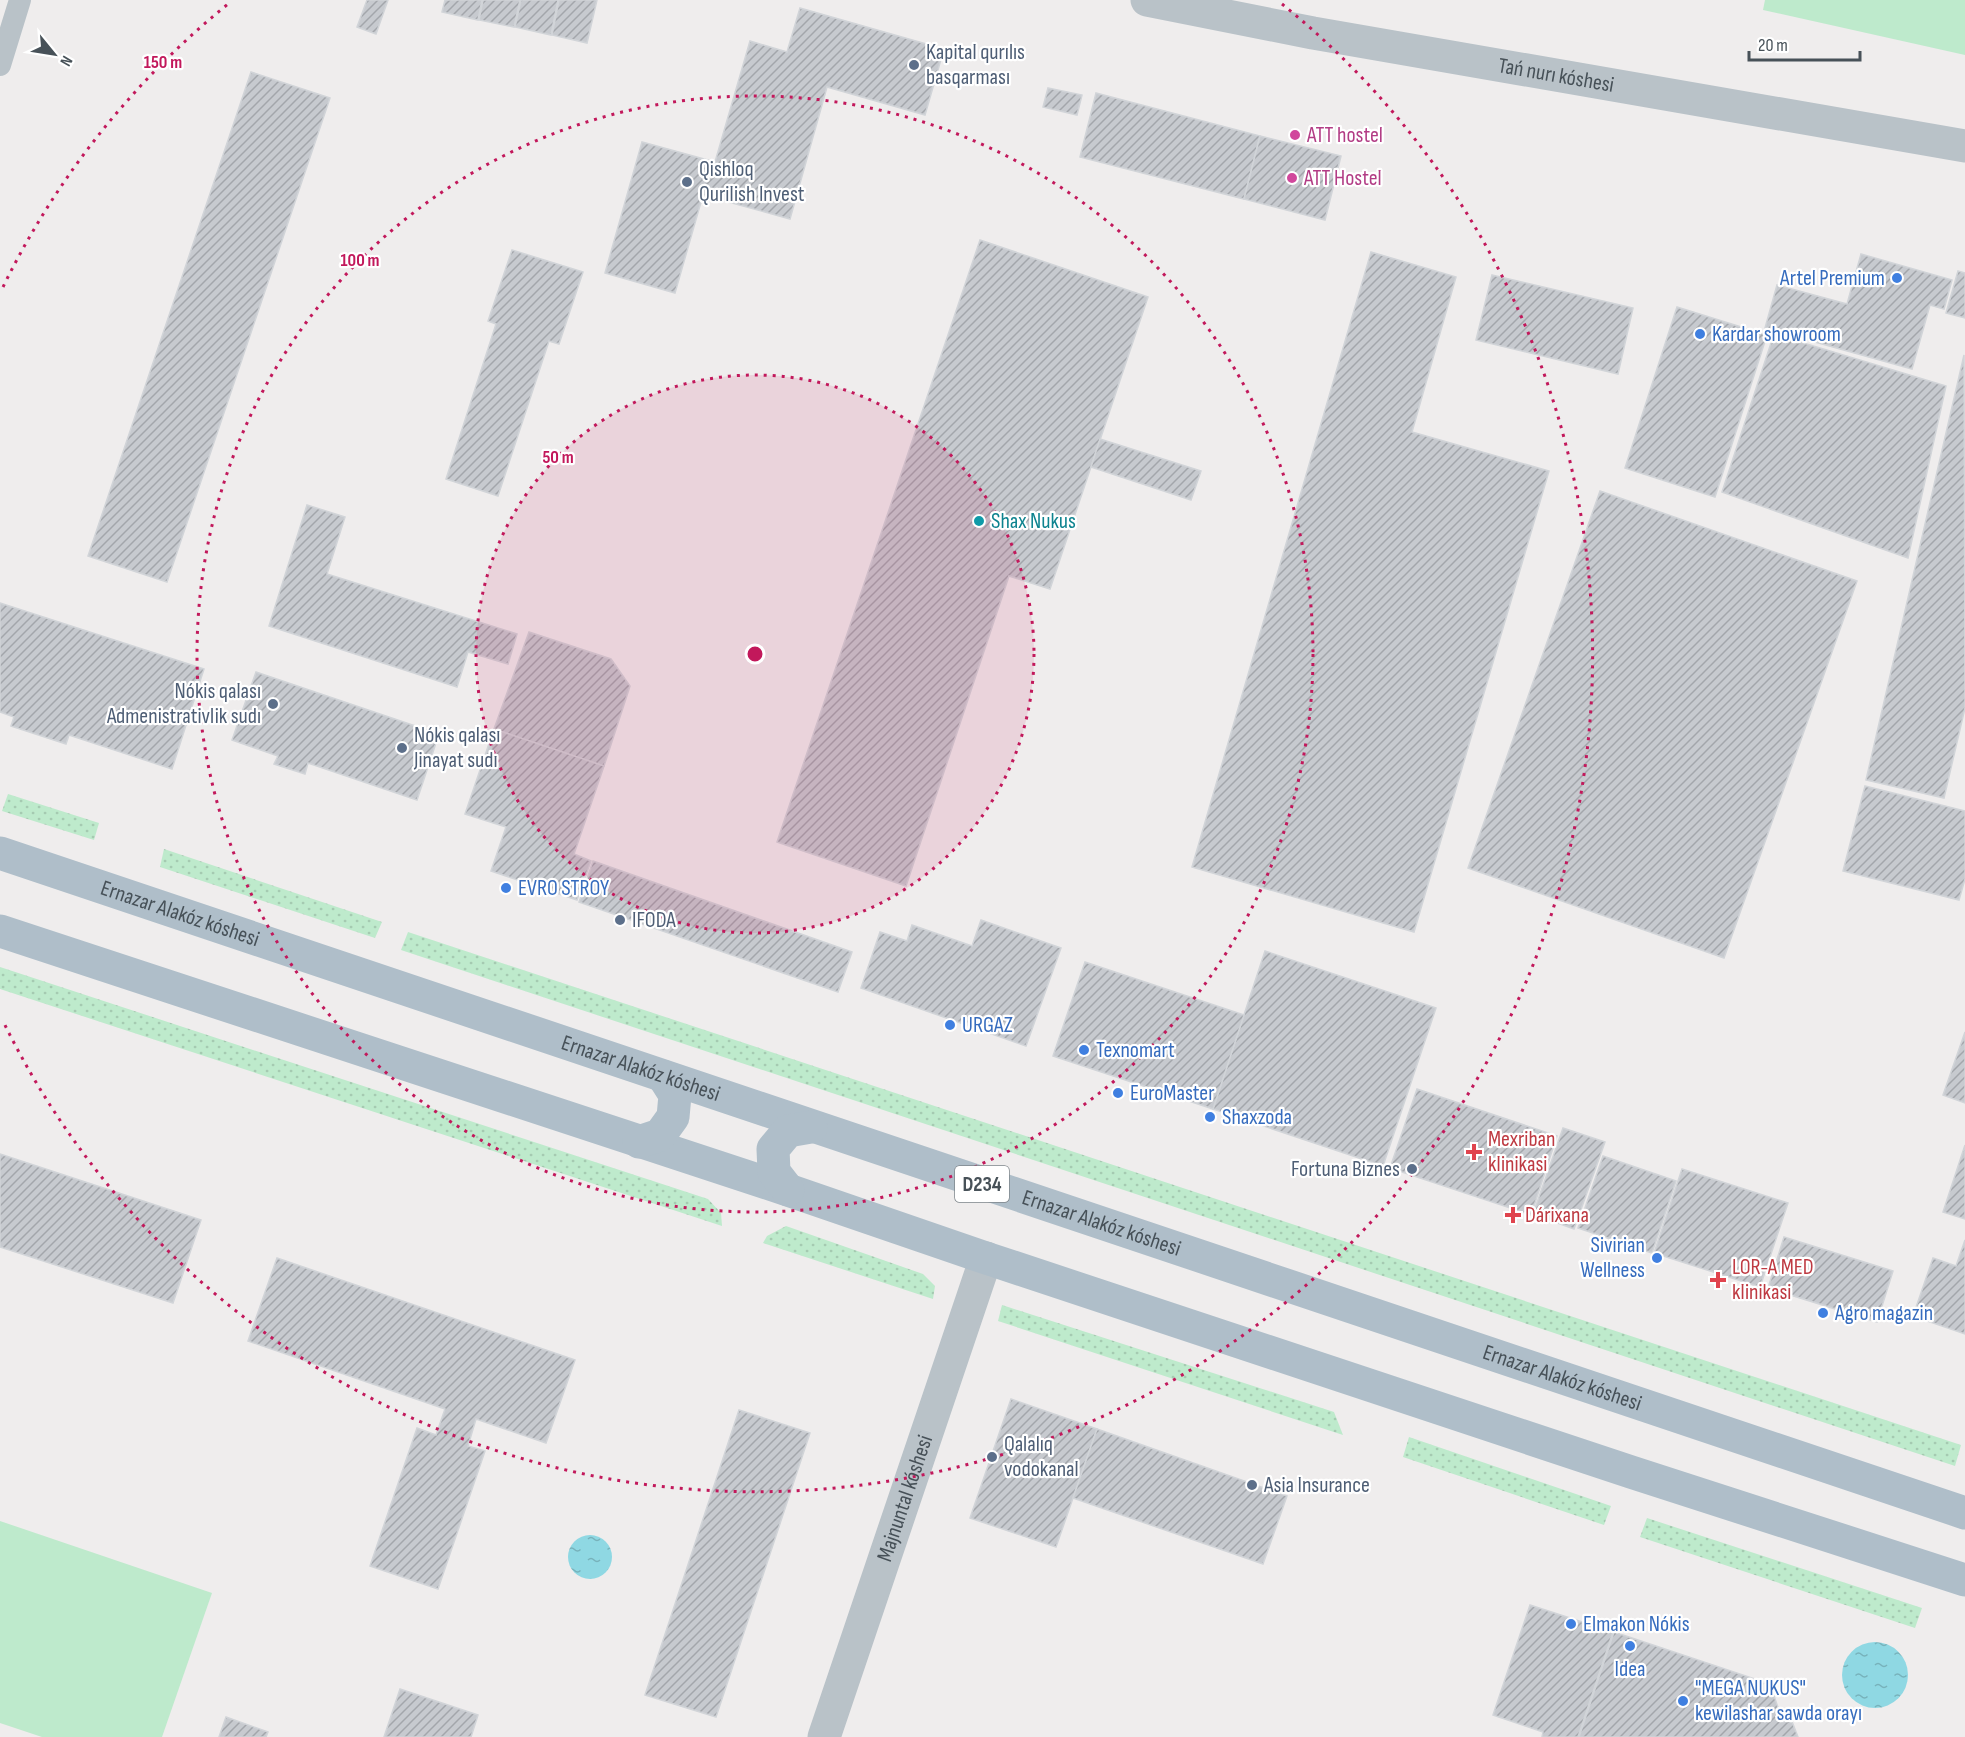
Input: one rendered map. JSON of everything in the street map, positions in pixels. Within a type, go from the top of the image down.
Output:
[{"type":"main road","name":"Ernazar Alakóz kóshesi","points":[[0,853],[1965,1513]]},
{"type":"main road","points":[[0,931],[788,1190],[986,1258],[1871,1551],[1965,1580]]},
{"type":"main road","points":[[639,1142],[660,1135],[673,1117],[675,1095],[663,1076]]},
{"type":"main road","points":[[788,1190],[774,1172],[773,1149],[788,1131],[811,1127]]},
{"type":"street","name":"Tań nurı kóshesi","points":[[1147,0],[1325,35],[1965,146]]},
{"type":"street","name":"Majnuntal kóshesi","points":[[824,1737],[986,1258]]},
{"type":"lane","points":[[0,65],[20,0]]},
{"type":"green space","points":[[1765,0],[1965,0],[1965,55],[1763,10]]},
{"type":"green space","points":[[8,794],[99,823],[94,840],[2,811]]},
{"type":"green space","points":[[164,849],[382,922],[375,938],[160,867]]},
{"type":"green space","points":[[408,932],[1961,1445],[1955,1466],[401,950]]},
{"type":"green space","points":[[0,967],[708,1199],[721,1213],[722,1226],[0,989]]},
{"type":"green space","points":[[786,1226],[923,1274],[935,1286],[933,1299],[763,1243],[767,1236]]},
{"type":"green space","points":[[1002,1305],[1334,1412],[1343,1435],[998,1321]]},
{"type":"green space","points":[[1409,1437],[1611,1506],[1604,1525],[1403,1457]]},
{"type":"green space","points":[[1647,1518],[1922,1608],[1915,1628],[1640,1537]]},
{"type":"green space","points":[[0,1521],[212,1593],[162,1737],[42,1737],[0,1723]]},
{"type":"water","points":[[590,1535],[605,1542],[612,1557],[605,1572],[590,1579],[575,1572],[568,1557],[575,1542]]},
{"type":"water","points":[[1875,1642],[1888,1645],[1898,1652],[1905,1662],[1908,1675],[1905,1688],[1898,1698],[1888,1705],[1875,1708],[1862,1705],[1852,1698],[1845,1688],[1842,1675],[1845,1662],[1852,1652],[1862,1645]]},
{"type":"building","points":[[367,0],[388,0],[376,34],[357,27]]},
{"type":"building","points":[[445,0],[482,0],[478,20],[442,12]]},
{"type":"building","points":[[483,0],[520,0],[514,27],[479,20]]},
{"type":"building","points":[[521,0],[558,0],[551,35],[515,27]]},
{"type":"building","points":[[559,0],[597,0],[587,43],[552,35]]},
{"type":"building","points":[[800,8],[944,49],[925,115],[827,87],[790,219],[703,195],[675,293],[605,273],[642,142],[715,162],[750,41],[787,52]]},
{"type":"building","points":[[251,72],[330,98],[167,582],[88,556]]},
{"type":"building","points":[[1048,88],[1082,95],[1077,115],[1043,107]]},
{"type":"building","points":[[1096,93],[1260,136],[1244,199],[1080,157]]},
{"type":"building","name":"ATT Hostel","points":[[1260,136],[1341,156],[1325,220],[1244,199]]},
{"type":"building","name":"Shax Nukus","points":[[980,240],[1148,297],[1050,589],[1009,576],[906,886],[777,842]]},
{"type":"building","points":[[512,250],[583,272],[559,344],[549,341],[498,496],[446,479],[496,324],[488,321]]},
{"type":"building","points":[[1371,252],[1456,277],[1412,432],[1549,471],[1414,932],[1192,867]]},
{"type":"building","points":[[1861,254],[1952,280],[1944,309],[1930,305],[1912,369],[1765,328],[1777,285],[1847,304]]},
{"type":"building","points":[[1958,271],[1965,273],[1965,318],[1946,313]]},
{"type":"building","points":[[1492,275],[1633,308],[1618,374],[1476,340]]},
{"type":"building","points":[[1677,307],[1767,335],[1715,497],[1625,468]]},
{"type":"building","points":[[1774,334],[1946,386],[1908,558],[1722,492]]},
{"type":"building","points":[[1964,355],[1965,708],[1944,798],[1866,780]]},
{"type":"building","points":[[1100,439],[1201,471],[1191,500],[1091,467]]},
{"type":"building","points":[[1600,491],[1857,581],[1724,958],[1468,868]]},
{"type":"building","points":[[307,505],[345,517],[327,574],[517,634],[508,664],[468,652],[457,687],[269,626]]},
{"type":"building","points":[[0,603],[204,669],[172,769],[69,735],[66,744],[11,726],[14,717],[0,712]]},
{"type":"building","points":[[529,632],[611,659],[630,686],[604,766],[494,729]]},
{"type":"building","points":[[256,672],[439,734],[417,800],[308,763],[305,774],[274,764],[278,756],[232,740]]},
{"type":"building","points":[[494,729],[604,766],[574,854],[591,861],[577,900],[491,871],[506,827],[465,814]]},
{"type":"building","points":[[1865,786],[1965,811],[1965,879],[1959,900],[1843,871]]},
{"type":"building","points":[[593,861],[852,952],[838,992],[579,902]]},
{"type":"building","points":[[981,920],[1061,948],[1026,1046],[861,988],[880,932],[907,941],[912,925],[972,946]]},
{"type":"building","points":[[1265,951],[1436,1008],[1383,1166],[1213,1109]]},
{"type":"building","points":[[1085,962],[1244,1015],[1213,1109],[1053,1056]]},
{"type":"building","points":[[1965,1032],[1965,1103],[1943,1095]]},
{"type":"building","name":"Mexriban klinikasi","points":[[1417,1089],[1557,1136],[1531,1215],[1390,1168]]},
{"type":"building","points":[[1563,1128],[1605,1142],[1574,1229],[1533,1214]]},
{"type":"building","points":[[1965,1145],[1965,1219],[1943,1212]]},
{"type":"building","points":[[0,1154],[201,1220],[173,1303],[0,1247]]},
{"type":"building","points":[[1603,1156],[1676,1181],[1652,1253],[1578,1228]]},
{"type":"building","points":[[1682,1169],[1788,1203],[1760,1287],[1654,1253]]},
{"type":"building","points":[[1784,1237],[1893,1271],[1877,1322],[1768,1288]]},
{"type":"building","points":[[1965,1240],[1965,1334],[1913,1316],[1933,1258],[1956,1266]]},
{"type":"building","points":[[277,1258],[575,1360],[546,1443],[476,1419],[468,1446],[485,1451],[438,1589],[370,1566],[417,1428],[436,1435],[445,1409],[248,1341]]},
{"type":"building","points":[[1011,1399],[1097,1429],[1056,1547],[970,1518]]},
{"type":"building","points":[[739,1410],[810,1433],[716,1717],[645,1695]]},
{"type":"building","points":[[1097,1429],[1287,1496],[1263,1564],[1073,1498]]},
{"type":"building","points":[[1530,1605],[1613,1632],[1578,1737],[1542,1737],[1543,1732],[1493,1715]]},
{"type":"building","name":"\"MEGA NUKUS\" kewilashar sawda orayı","points":[[1614,1632],[1770,1684],[1783,1722],[1791,1719],[1798,1737],[1579,1737]]},
{"type":"building","points":[[400,1689],[478,1715],[471,1737],[384,1737]]},
{"type":"building","points":[[226,1717],[268,1732],[266,1737],[219,1737]]},
{"type":"place","name":"Kapital qurılıs basqarması","points":[[914,65]]},
{"type":"place","name":"ATT hostel","points":[[1295,135]]},
{"type":"place","name":"ATT Hostel","points":[[1292,178]]},
{"type":"place","name":"Qishloq Qurilish Invest","points":[[687,182]]},
{"type":"place","name":"Artel Premium","points":[[1897,278]]},
{"type":"place","name":"Kardar showroom","points":[[1700,334]]},
{"type":"place","name":"Shax Nukus","points":[[979,521]]},
{"type":"place","name":"Nókis qalası Admenistrativlik sudı","points":[[273,704]]},
{"type":"place","name":"Nókis qalası Jinayat sudı","points":[[402,748]]},
{"type":"place","name":"EVRO STROY","points":[[506,888]]},
{"type":"place","name":"IFODA","points":[[620,920]]},
{"type":"place","name":"URGAZ","points":[[950,1025]]},
{"type":"place","name":"Texnomart","points":[[1084,1050]]},
{"type":"place","name":"EuroMaster","points":[[1118,1093]]},
{"type":"place","name":"Shaxzoda","points":[[1210,1117]]},
{"type":"place","name":"Mexriban klinikasi","points":[[1474,1152]]},
{"type":"place","name":"Fortuna Biznes","points":[[1412,1169]]},
{"type":"place","name":"Dárixana","points":[[1513,1215]]},
{"type":"place","name":"Sivirian Wellness","points":[[1657,1258]]},
{"type":"place","name":"LOR-A MED klinikasi","points":[[1718,1280]]},
{"type":"place","name":"Agro magazin","points":[[1823,1313]]},
{"type":"place","name":"Qalalıq vodokanal","points":[[992,1457]]},
{"type":"place","name":"Asia Insurance","points":[[1252,1485]]},
{"type":"place","name":"Elmakon Nókis","points":[[1571,1624]]},
{"type":"place","name":"Idea","points":[[1630,1646]]},
{"type":"place","name":"\"MEGA NUKUS\" kewilashar sawda orayı","points":[[1683,1701]]}]
